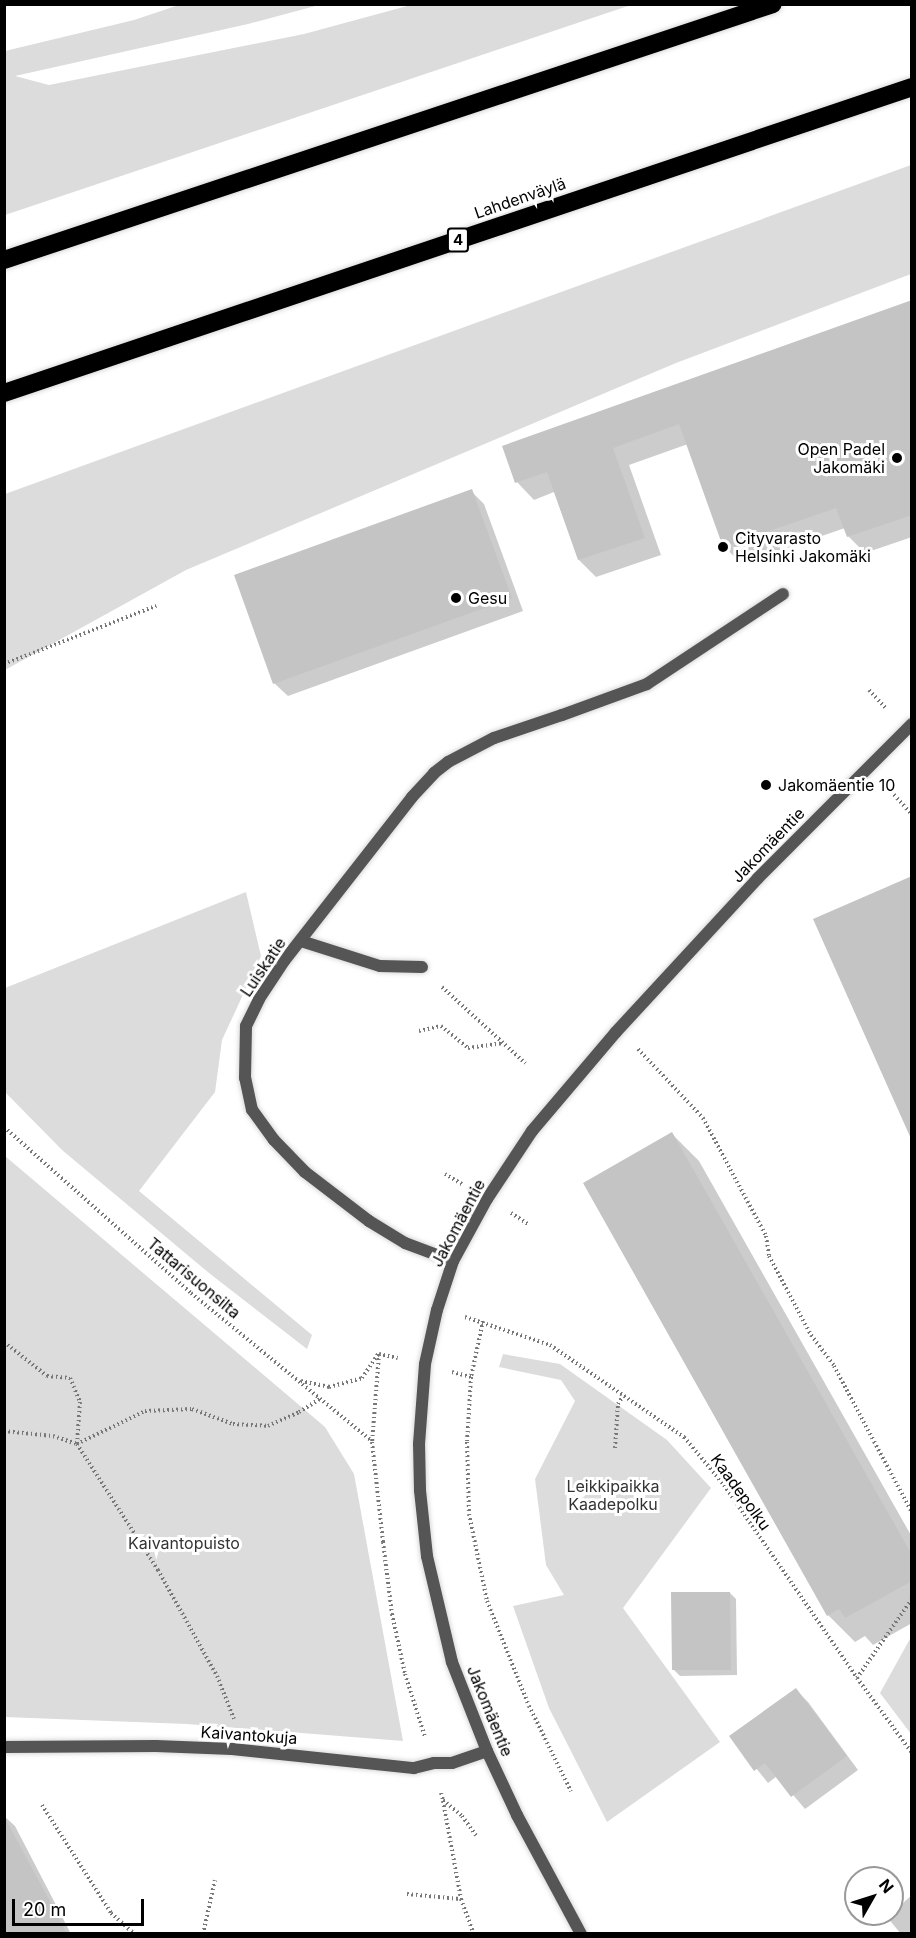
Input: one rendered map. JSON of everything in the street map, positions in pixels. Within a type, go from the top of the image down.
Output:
[{"type":"highway","points":[[4,260],[772,4]]},
{"type":"highway","name":"Lahdenväylä","points":[[4,393],[912,87]]},
{"type":"street","name":"Luiskatie","points":[[453,1261],[405,1243],[352,1208],[305,1172],[274,1140],[252,1110],[245,1078],[246,1026],[259,999],[301,940],[412,797],[447,762],[494,738],[647,684],[783,594]]},
{"type":"street","name":"Jakomäentie","points":[[581,1934],[517,1815],[487,1751],[452,1662],[427,1556],[420,1490],[419,1444],[425,1364],[437,1310],[453,1261],[487,1198],[532,1131],[616,1032],[758,878],[912,724]]},
{"type":"street","points":[[301,940],[380,966],[422,967]]},
{"type":"street","name":"Kaivantokuja","points":[[4,1747],[156,1746],[232,1749],[414,1768],[434,1762],[452,1763],[487,1751]]},
{"type":"path","points":[[4,664],[156,606]]},
{"type":"path","points":[[422,967],[468,1013],[525,1063]]},
{"type":"path","points":[[419,1031],[441,1026],[468,1048],[503,1043]]},
{"type":"path","points":[[616,1032],[647,1057],[703,1118],[766,1236],[769,1256],[811,1335],[834,1366],[912,1513]]},
{"type":"path","name":"Tattarisuonsilta","points":[[4,1127],[191,1293],[372,1442]]},
{"type":"path","name":"Kaadepolku","points":[[571,1791],[529,1706],[487,1601],[469,1514],[467,1442],[471,1377],[483,1321],[550,1345],[684,1437],[717,1477],[912,1753]]},
{"type":"path","points":[[4,1342],[47,1376],[70,1378],[80,1402],[76,1444]]},
{"type":"path","points":[[299,1380],[329,1387],[362,1378],[379,1354],[372,1442],[392,1614],[414,1705],[434,1762],[461,1899],[474,1934]]},
{"type":"path","points":[[615,1448],[618,1404],[623,1396]]},
{"type":"path","points":[[76,1444],[146,1411],[192,1409],[233,1424],[268,1426],[299,1412],[321,1398]]},
{"type":"path","points":[[4,1431],[53,1436],[76,1444],[158,1570],[217,1676],[237,1727],[232,1749]]},
{"type":"path","points":[[857,1678],[912,1599]]},
{"type":"path","points":[[443,1800],[462,1816],[476,1835]]},
{"type":"path","points":[[42,1805],[111,1912],[134,1934]]},
{"type":"path","points":[[203,1934],[215,1880]]},
{"type":"path","points":[[407,1894],[461,1899]]},
{"type":"green space","points":[[179,5],[319,5],[248,24],[15,76],[49,85],[304,34],[411,5],[631,5],[5,215],[5,51],[134,20]]},
{"type":"green space","points":[[911,165],[911,274],[676,363],[186,570],[5,670],[5,494]]},
{"type":"green space","points":[[246,892],[261,956],[222,1040],[215,1092],[139,1191],[312,1335],[307,1349],[209,1273],[62,1150],[5,1092],[5,988]]},
{"type":"green space","name":"Kaivantopuisto","points":[[5,1156],[325,1427],[354,1474],[403,1741],[187,1724],[5,1717]]},
{"type":"green space","name":"Leikkipaikka Kaadepolku","points":[[503,1354],[560,1364],[667,1440],[711,1488],[623,1608],[720,1742],[607,1822],[549,1708],[513,1606],[564,1595],[546,1565],[535,1479],[575,1401],[561,1380],[499,1367]]},
{"type":"green space","points":[[911,1637],[911,1734],[880,1693]]},
{"type":"building","points":[[912,300],[912,515],[847,537],[836,508],[723,547],[679,424],[613,448],[645,538],[578,560],[547,472],[515,483],[502,446]]},
{"type":"building","points":[[472,489],[512,598],[273,684],[234,575]]},
{"type":"building","points":[[912,876],[912,1141],[813,919]]},
{"type":"building","points":[[672,1132],[912,1555],[912,1581],[845,1618],[839,1609],[827,1616],[583,1183]]},
{"type":"building","points":[[671,1592],[730,1592],[731,1670],[672,1670]]},
{"type":"building","points":[[796,1688],[847,1756],[791,1797],[765,1763],[754,1771],[729,1736]]},
{"type":"building","points":[[4,1816],[54,1909],[67,1934],[4,1934]]},
{"type":"place","name":"Open Padel Jakomäki","points":[[897,458]]},
{"type":"place","name":"Cityvarasto Helsinki Jakomäki","points":[[723,547]]},
{"type":"place","name":"Gesu","points":[[456,598]]},
{"type":"place","name":"Jakomäentie 10","points":[[766,785]]}]
